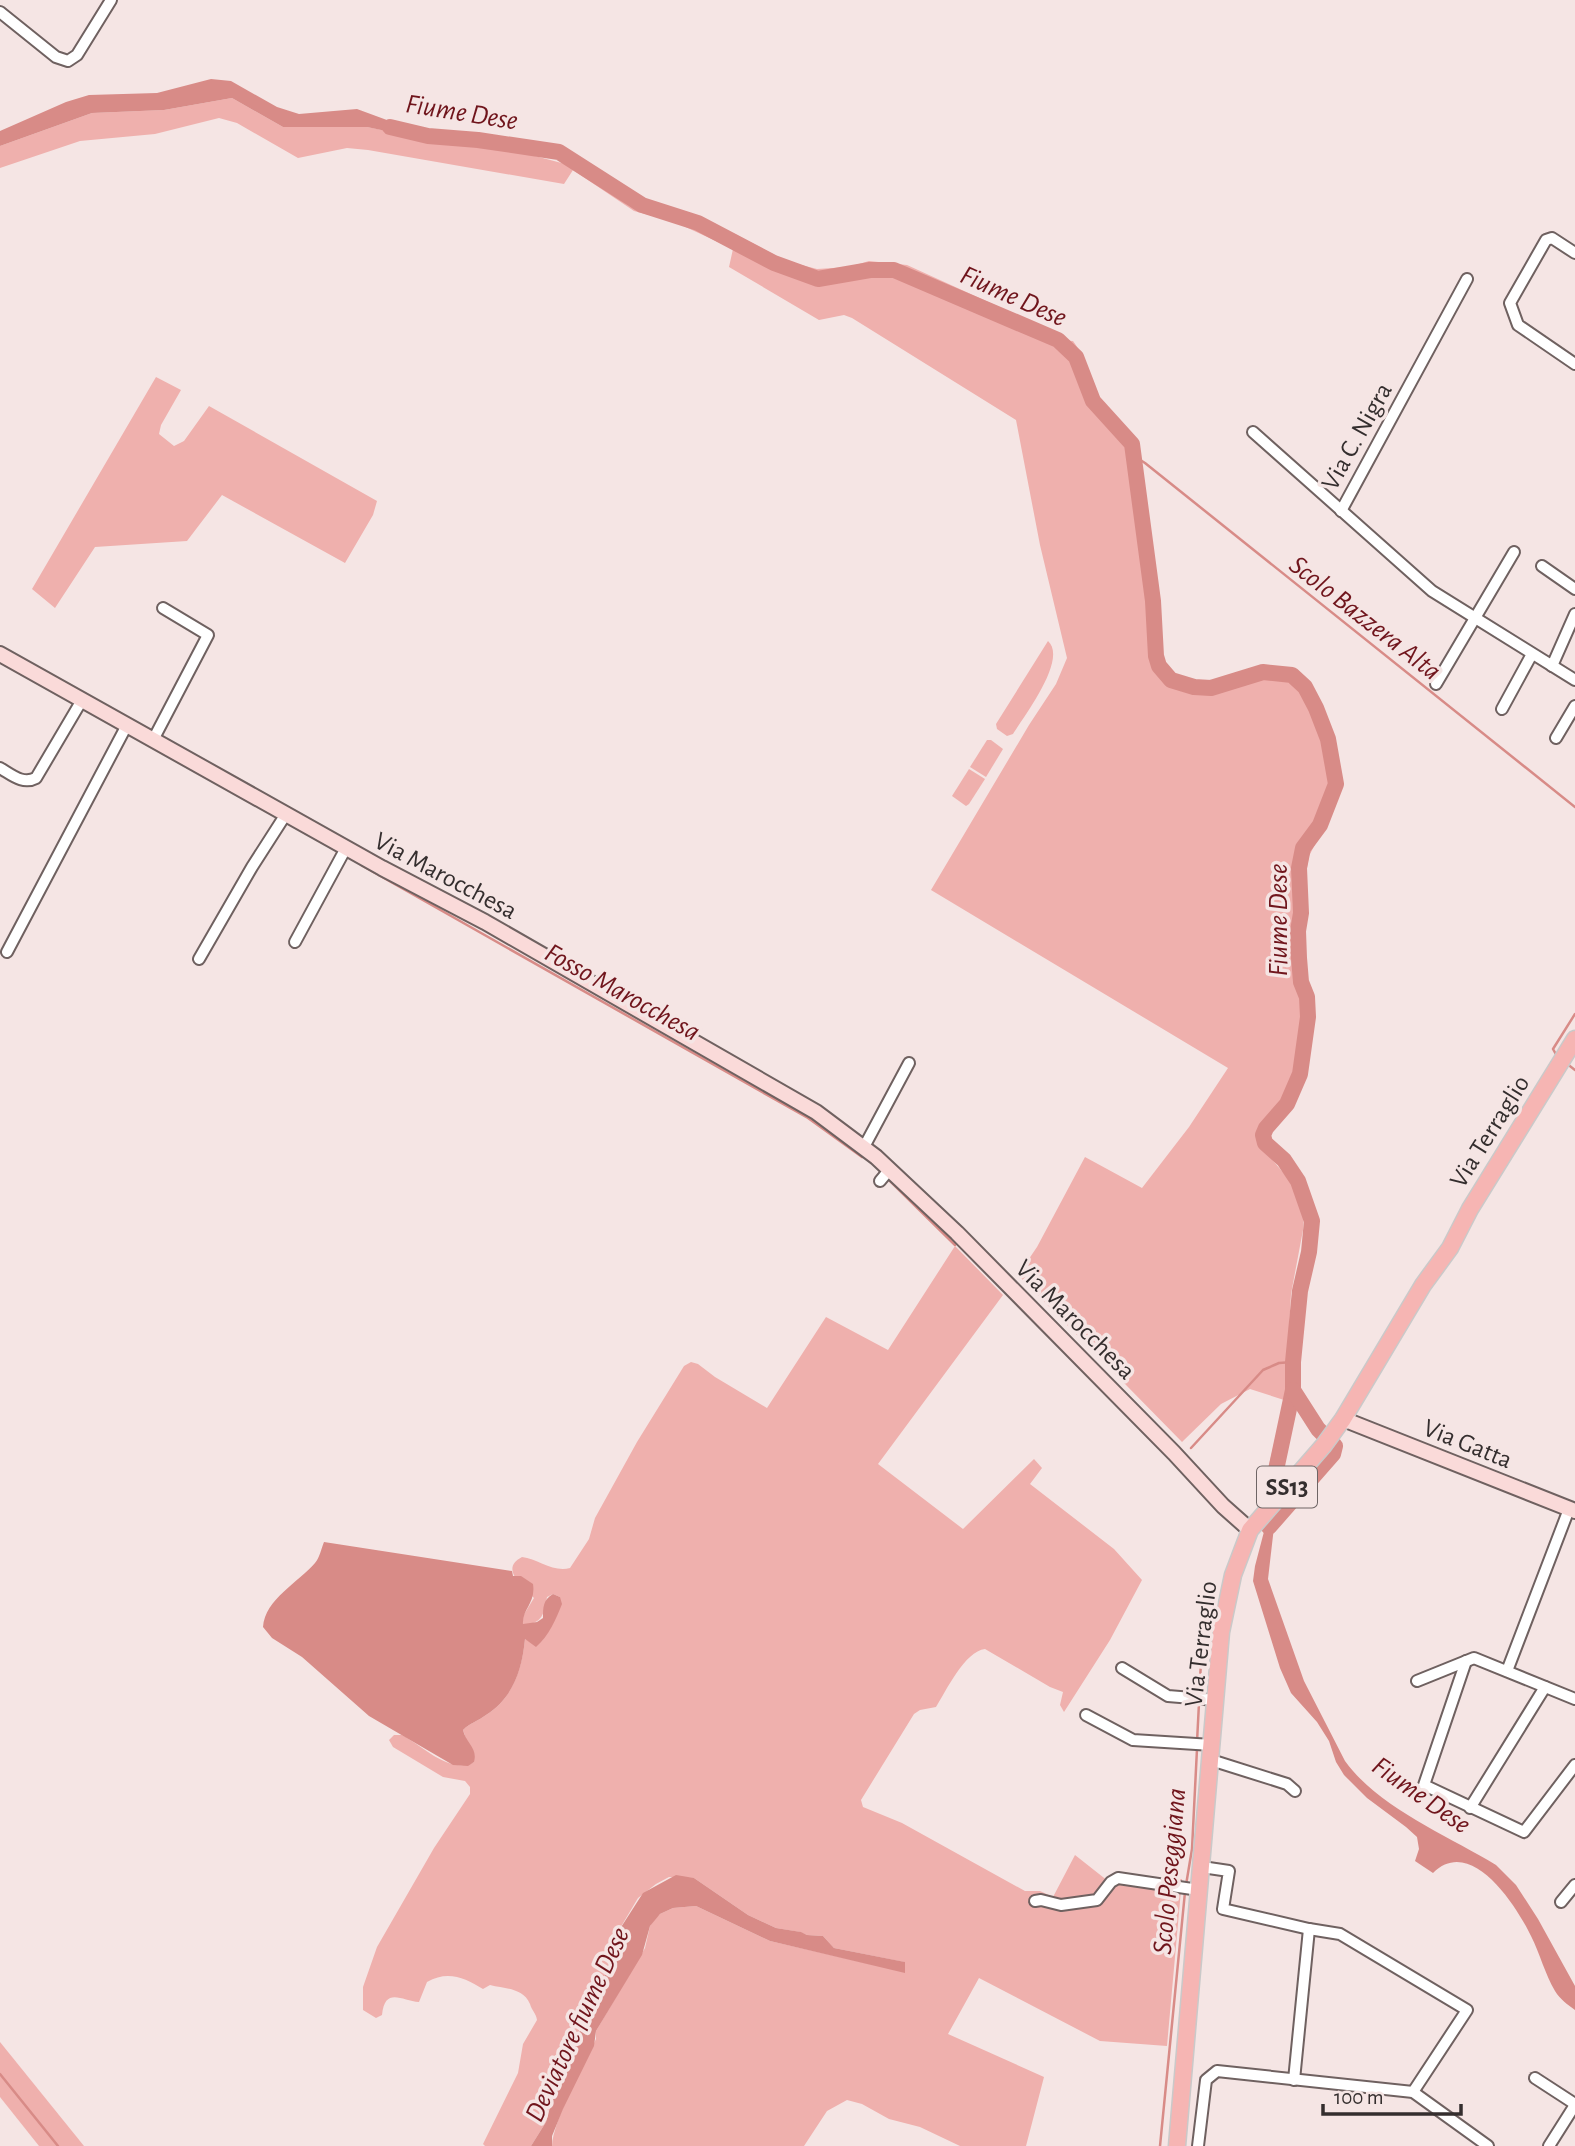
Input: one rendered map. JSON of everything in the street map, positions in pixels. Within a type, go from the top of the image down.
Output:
[{"type":"main road","name":"Via Terraglio","points":[[1177,2146],[1190,1889],[1206,1868],[1205,1699],[1237,1559],[1250,1530],[1343,1419],[1423,1286],[1450,1248],[1470,1209],[1575,1039]]},
{"type":"street","points":[[0,12],[56,57],[68,61],[77,55],[111,0]]},
{"type":"street","points":[[1575,253],[1552,238],[1546,240],[1510,303],[1518,325],[1575,365]]},
{"type":"street","name":"Via C. Nigra","points":[[1253,432],[1341,511],[1467,279]]},
{"type":"street","points":[[1341,511],[1432,591],[1575,680]]},
{"type":"street","points":[[1436,684],[1514,551]]},
{"type":"street","points":[[1542,566],[1575,589]]},
{"type":"street","points":[[153,740],[208,635],[163,608]]},
{"type":"street","points":[[1552,666],[1575,614]]},
{"type":"street","name":"Via Marocchesa","points":[[0,654],[80,703],[127,725],[346,848],[485,922],[775,1086],[816,1112],[890,1169],[963,1239],[1174,1452],[1223,1506],[1250,1530]]},
{"type":"street","points":[[1502,709],[1532,654]]},
{"type":"street","points":[[0,768],[23,781],[36,778],[80,703]]},
{"type":"street","points":[[1556,738],[1575,706]]},
{"type":"street","points":[[7,952],[127,725]]},
{"type":"street","points":[[199,959],[286,814]]},
{"type":"street","points":[[295,942],[346,848]]},
{"type":"street","points":[[864,1147],[909,1063]]},
{"type":"street","points":[[880,1181],[890,1169]]},
{"type":"street","name":"Via Gatta","points":[[1343,1419],[1572,1510]]},
{"type":"street","points":[[1507,1671],[1572,1510]]},
{"type":"street","points":[[1417,1681],[1474,1658],[1575,1699]]},
{"type":"street","points":[[1466,1661],[1424,1785],[1524,1832],[1575,1766]]},
{"type":"street","points":[[1122,1668],[1168,1696],[1205,1699]]},
{"type":"street","points":[[1470,1808],[1545,1687]]},
{"type":"street","points":[[1086,1716],[1133,1740],[1204,1748],[1287,1784],[1295,1791]]},
{"type":"street","points":[[1206,1868],[1229,1871],[1223,1909],[1340,1934],[1467,2010],[1413,2092]]},
{"type":"street","points":[[1035,1901],[1061,1905],[1097,1900],[1111,1882],[1118,1878],[1190,1889]]},
{"type":"street","points":[[1561,1902],[1575,1885]]},
{"type":"street","points":[[1294,2080],[1308,1929]]},
{"type":"street","points":[[1198,2146],[1206,2080],[1217,2071],[1413,2092],[1488,2146]]},
{"type":"street","points":[[1535,2078],[1575,2105],[1549,2146]]},
{"type":"shaded area","points":[[211,79],[231,81],[277,107],[299,114],[357,109],[395,123],[424,139],[367,127],[283,127],[232,98],[164,110],[92,113],[0,146],[0,131],[66,102],[89,95],[157,93]]},
{"type":"shaded area","points":[[232,98],[283,127],[367,127],[449,143],[516,151],[573,166],[629,206],[664,219],[634,211],[573,170],[564,184],[368,150],[347,148],[298,158],[237,123],[219,118],[155,134],[80,141],[0,168],[0,146],[92,113],[164,110]]},
{"type":"shaded area","points":[[677,223],[735,234],[786,261],[817,269],[849,267],[869,261],[907,265],[1059,334],[1058,340],[1073,341],[1100,403],[1137,446],[1158,607],[1161,658],[1165,668],[1189,681],[1210,681],[1267,668],[1293,670],[1309,685],[1320,703],[1332,734],[1342,777],[1333,810],[1309,856],[1304,885],[1303,960],[1307,988],[1295,1070],[1288,1092],[1257,1132],[1260,1145],[1291,1182],[1300,1199],[1304,1216],[1291,1294],[1288,1393],[1278,1452],[1268,1483],[1267,1474],[1284,1400],[1250,1389],[1221,1404],[1182,1442],[1018,1275],[1037,1247],[1085,1157],[1142,1188],[1189,1127],[1228,1068],[931,890],[1056,684],[1067,658],[1040,545],[1016,420],[852,318],[844,315],[819,320],[729,267],[733,249]]},
{"type":"shaded area","points":[[156,377],[181,390],[161,425],[159,434],[174,446],[184,441],[209,406],[377,501],[373,515],[345,563],[222,495],[187,541],[95,547],[55,608],[32,589]]},
{"type":"shaded area","points":[[1048,641],[1053,649],[1049,674],[1013,734],[1007,736],[997,729],[996,724]]},
{"type":"shaded area","points":[[987,740],[1003,749],[986,777],[970,767]]},
{"type":"shaded area","points":[[969,769],[985,779],[966,806],[952,796]]},
{"type":"shaded area","points":[[955,1246],[1003,1295],[878,1464],[963,1529],[1034,1459],[1042,1468],[1030,1484],[1114,1549],[1142,1580],[1110,1640],[1064,1712],[1060,1705],[1063,1692],[985,1649],[978,1651],[963,1664],[936,1707],[914,1714],[861,1800],[863,1807],[902,1823],[1025,1891],[1040,1891],[1053,1897],[1075,1855],[1113,1885],[1182,1879],[1167,2046],[1100,2041],[979,1978],[948,2034],[1044,2077],[1026,2146],[960,2146],[920,2127],[889,2119],[862,2104],[847,2100],[827,2111],[804,2146],[552,2146],[563,2107],[596,2039],[596,2031],[645,1948],[650,1926],[660,1914],[673,1908],[696,1906],[770,1941],[905,1972],[904,1962],[834,1948],[823,1936],[776,1928],[748,1915],[694,1878],[669,1877],[638,1898],[616,1935],[610,1966],[589,2005],[549,2107],[546,2122],[531,2146],[485,2146],[483,2144],[518,2073],[523,2044],[537,2020],[527,1999],[513,1990],[490,1985],[483,1989],[463,1979],[442,1976],[427,1982],[419,2002],[391,1998],[384,2006],[382,2015],[376,2018],[363,2010],[363,1987],[377,1947],[434,1848],[470,1794],[470,1787],[465,1781],[443,1777],[393,1747],[389,1740],[394,1735],[402,1735],[446,1762],[465,1765],[474,1762],[463,1730],[503,1700],[518,1672],[525,1639],[531,1642],[560,1597],[553,1594],[547,1597],[541,1617],[534,1623],[523,1624],[523,1616],[534,1598],[515,1578],[515,1562],[522,1557],[558,1569],[570,1568],[589,1539],[595,1518],[637,1442],[684,1366],[691,1362],[698,1364],[767,1408],[826,1317],[888,1350]]},
{"type":"shaded area","points":[[1281,1507],[1274,1527],[1268,1579],[1304,1681],[1345,1761],[1359,1778],[1395,1807],[1496,1865],[1516,1885],[1575,1986],[1575,2010],[1555,1991],[1531,1936],[1503,1892],[1477,1868],[1462,1862],[1448,1864],[1433,1873],[1415,1861],[1419,1849],[1417,1837],[1367,1798],[1344,1775],[1317,1722],[1291,1693],[1280,1668],[1253,1581],[1266,1524]]},
{"type":"shaded area","points":[[324,1542],[512,1571],[513,1576],[521,1576],[533,1584],[533,1596],[523,1624],[537,1622],[543,1618],[545,1601],[553,1594],[560,1597],[562,1604],[545,1638],[536,1647],[525,1639],[515,1682],[509,1692],[495,1708],[463,1730],[475,1757],[474,1762],[468,1766],[453,1765],[369,1716],[302,1657],[272,1638],[263,1627],[265,1617],[276,1599],[315,1563]]},
{"type":"shaded area","points":[[676,1875],[694,1878],[748,1915],[776,1928],[823,1936],[834,1948],[905,1962],[905,1973],[770,1941],[696,1906],[673,1908],[660,1914],[650,1926],[642,1955],[596,2031],[594,2046],[552,2136],[552,2146],[531,2146],[546,2122],[560,2071],[577,2039],[589,2005],[610,1966],[616,1935],[643,1893]]},
{"type":"shaded area","points":[[0,2042],[84,2146],[39,2146],[0,2097]]},
{"type":"waterway","name":"Fiume Dese","points":[[390,127],[428,136],[559,152],[642,205],[698,223],[774,263],[818,279],[870,270],[894,270],[1058,340],[1076,357],[1093,401],[1132,444],[1159,666],[1171,680],[1194,687],[1211,688],[1263,672],[1292,675],[1305,687],[1328,739],[1336,784],[1320,825],[1303,848],[1299,868],[1299,958],[1308,1017],[1300,1074],[1287,1104],[1263,1135],[1265,1143],[1284,1160],[1298,1181],[1312,1221],[1309,1252],[1300,1291],[1293,1390],[1273,1484]]},
{"type":"waterway","name":"Scolo Bazzera Alta","points":[[1134,456],[1575,807]]},
{"type":"waterway","name":"Fosso Marocchesa","points":[[361,865],[808,1118],[862,1157]]},
{"type":"waterway","name":"Scolo Bazzera Alta","points":[[1558,1058],[1553,1049],[1575,1014]]},
{"type":"waterway","name":"Scolo Bazzera Alta","points":[[1566,1063],[1575,1070]]},
{"type":"waterway","name":"Fosso Marocchesa","points":[[889,1180],[955,1245]]},
{"type":"waterway","name":"Scolo Peseggiana","points":[[1191,1448],[1263,1370],[1279,1363],[1293,1362]]},
{"type":"waterway","name":"Fiume Dese","points":[[1269,1527],[1333,1454],[1335,1446],[1318,1429],[1293,1390]]},
{"type":"waterway","name":"Scolo Peseggiana","points":[[1199,1697],[1202,1645],[1211,1600]]},
{"type":"waterway","name":"Scolo Peseggiana","points":[[1197,1742],[1199,1703]]},
{"type":"waterway","name":"Scolo Peseggiana","points":[[1186,1885],[1192,1849],[1197,1749]]},
{"type":"waterway","name":"Scolo Peseggiana","points":[[1160,2146],[1185,1892]]},
{"type":"waterway","points":[[0,2074],[58,2146]]},
{"type":"water label","name":"Deviatore fiume Dese","points":[[576,2024]]}]
